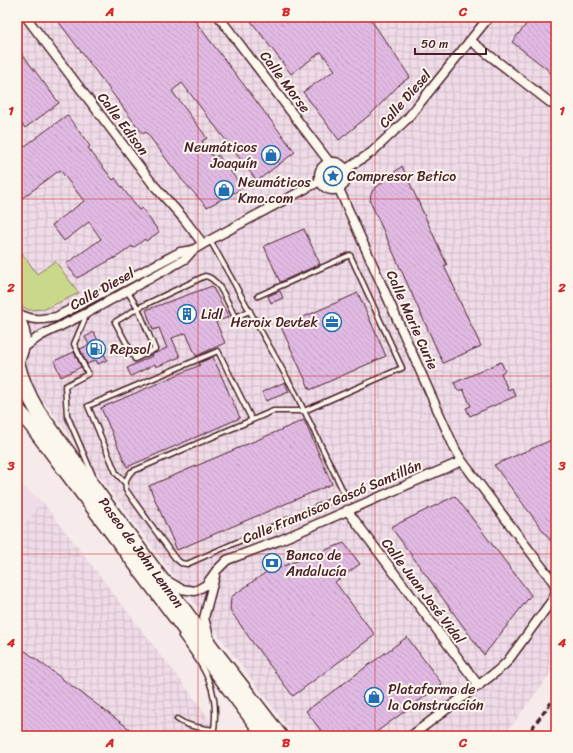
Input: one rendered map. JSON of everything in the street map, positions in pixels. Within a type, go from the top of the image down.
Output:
[{"type":"highway","name":"Paseo de John Lennon","points":[[17,319],[22,331],[23,340],[19,357],[19,373],[26,391],[38,412],[110,511],[280,736]]},
{"type":"highway","name":"Paseo de John Lennon","points":[[17,409],[32,426],[265,736]]},
{"type":"street","name":"Calle Edison","points":[[26,17],[152,183],[207,242]]},
{"type":"street","name":"Calle Morse","points":[[220,17],[330,163]]},
{"type":"street","name":"Calle Diesel","points":[[345,170],[372,152],[408,119],[489,17]]},
{"type":"street","points":[[470,41],[556,108]]},
{"type":"street","points":[[330,163],[339,164],[345,170],[347,175],[346,181],[339,189],[334,190],[326,188],[320,181],[320,172],[322,168],[330,163]]},
{"type":"street","name":"Calle Diesel","points":[[19,357],[40,336],[87,313],[185,259],[193,250],[320,181]]},
{"type":"street","name":"Calle Marie Curie","points":[[339,189],[452,442],[462,461],[554,583],[556,591]]},
{"type":"street","name":"Calle Diesel","points":[[17,313],[26,318],[39,320],[56,317],[180,252],[193,250]]},
{"type":"street","name":"Calle Francisco Gascó Santillán","points":[[159,575],[181,589],[195,591],[206,585],[227,560],[278,541],[462,461]]},
{"type":"street","name":"Calle Juan José Vidal","points":[[347,510],[479,686]]},
{"type":"street","points":[[212,647],[204,618],[216,572]]},
{"type":"street","points":[[411,736],[479,686],[507,662],[554,599],[556,591]]},
{"type":"lane","points":[[207,242],[250,311],[296,394],[304,411],[345,495],[187,564],[181,563],[175,558],[126,490],[128,476],[132,472],[273,411],[304,411],[402,368],[350,255],[258,296]]},
{"type":"lane","points":[[127,291],[138,308],[155,349],[134,359],[115,322],[138,308],[205,276],[209,276],[217,283],[234,317],[250,311]]},
{"type":"lane","points":[[87,313],[74,344],[88,374],[65,386],[67,415],[87,464],[110,511]]},
{"type":"lane","points":[[126,483],[116,473],[88,406],[218,351],[252,420]]},
{"type":"lane","points":[[113,534],[134,572]]},
{"type":"lane","points":[[176,629],[199,660],[213,691],[216,710],[213,736]]},
{"type":"lane","points":[[177,719],[184,724],[214,730]]},
{"type":"shaded area","points":[[17,17],[556,17],[556,666],[504,736],[294,736],[17,366]]},
{"type":"shaded area","points":[[17,482],[42,501],[17,534]]},
{"type":"shaded area","points":[[42,501],[222,736],[17,736],[17,534]]},
{"type":"green space","points":[[17,249],[20,250],[37,274],[55,261],[79,293],[45,309],[29,310],[18,304]]},
{"type":"building","points":[[55,17],[192,17],[295,152],[257,181],[182,83],[172,91],[207,138],[202,141],[214,158],[218,155],[243,188],[207,207],[183,181],[146,132],[143,134]]},
{"type":"building","points":[[248,17],[369,17],[410,77],[400,84],[372,113],[339,140],[303,92],[335,70],[321,52],[291,74]]},
{"type":"building","points":[[532,17],[552,17],[556,20],[556,75],[549,72],[512,42]]},
{"type":"building","points":[[17,47],[59,103],[25,128],[17,118]]},
{"type":"building","points":[[67,115],[90,146],[88,148],[113,180],[115,178],[139,210],[142,208],[159,232],[146,241],[145,239],[133,248],[132,246],[120,255],[77,278],[66,264],[101,239],[89,222],[64,241],[52,225],[84,201],[60,170],[17,202],[17,152]]},
{"type":"building","points":[[402,166],[447,265],[444,266],[481,346],[443,363],[370,201],[373,190]]},
{"type":"building","points":[[304,229],[320,264],[280,282],[264,246]]},
{"type":"building","name":"Lidl","points":[[212,286],[229,317],[216,322],[225,343],[196,356],[186,333],[172,338],[180,357],[156,367],[155,364],[131,376],[127,368],[167,348],[159,328],[153,330],[146,310]]},
{"type":"building","points":[[280,291],[283,298],[271,303],[268,296]]},
{"type":"building","points":[[358,293],[386,356],[310,390],[281,327]]},
{"type":"building","points":[[94,332],[107,360],[98,364],[96,360],[87,364],[80,349],[89,345],[85,337]]},
{"type":"building","points":[[74,352],[81,367],[61,377],[54,361]]},
{"type":"building","points":[[213,357],[240,418],[127,467],[101,408],[200,365],[199,363]]},
{"type":"building","points":[[501,362],[505,371],[501,373],[508,390],[512,388],[516,396],[470,416],[466,408],[471,406],[463,389],[458,391],[454,383]]},
{"type":"building","points":[[285,382],[289,392],[266,401],[262,392]]},
{"type":"building","points":[[304,420],[332,484],[177,550],[149,486]]},
{"type":"building","points":[[556,438],[556,548],[494,465]]},
{"type":"building","points":[[455,496],[531,595],[484,655],[391,527]]},
{"type":"building","points":[[344,543],[360,564],[335,582],[375,635],[293,696],[230,610],[231,597],[265,573]]},
{"type":"building","name":"Plataforma de la Construcción","points":[[407,637],[442,684],[371,736],[325,736],[306,711]]},
{"type":"building","points":[[17,645],[139,736],[17,736]]},
{"type":"railway","points":[[526,736],[556,696]]},
{"type":"place","name":"Neumáticos Joaquín","points":[[271,155]]},
{"type":"place","name":"Compresor Betico","points":[[333,176]]},
{"type":"place","name":"Neumáticos Kmo.com","points":[[224,190]]},
{"type":"place","name":"Lidl","points":[[187,314]]},
{"type":"place","name":"Heroix Devtek","points":[[332,322]]},
{"type":"place","name":"Repsol","points":[[96,349]]},
{"type":"place","name":"Banco de Andalucía","points":[[272,563]]},
{"type":"place","name":"Plataforma de la Construcción","points":[[374,697]]}]
